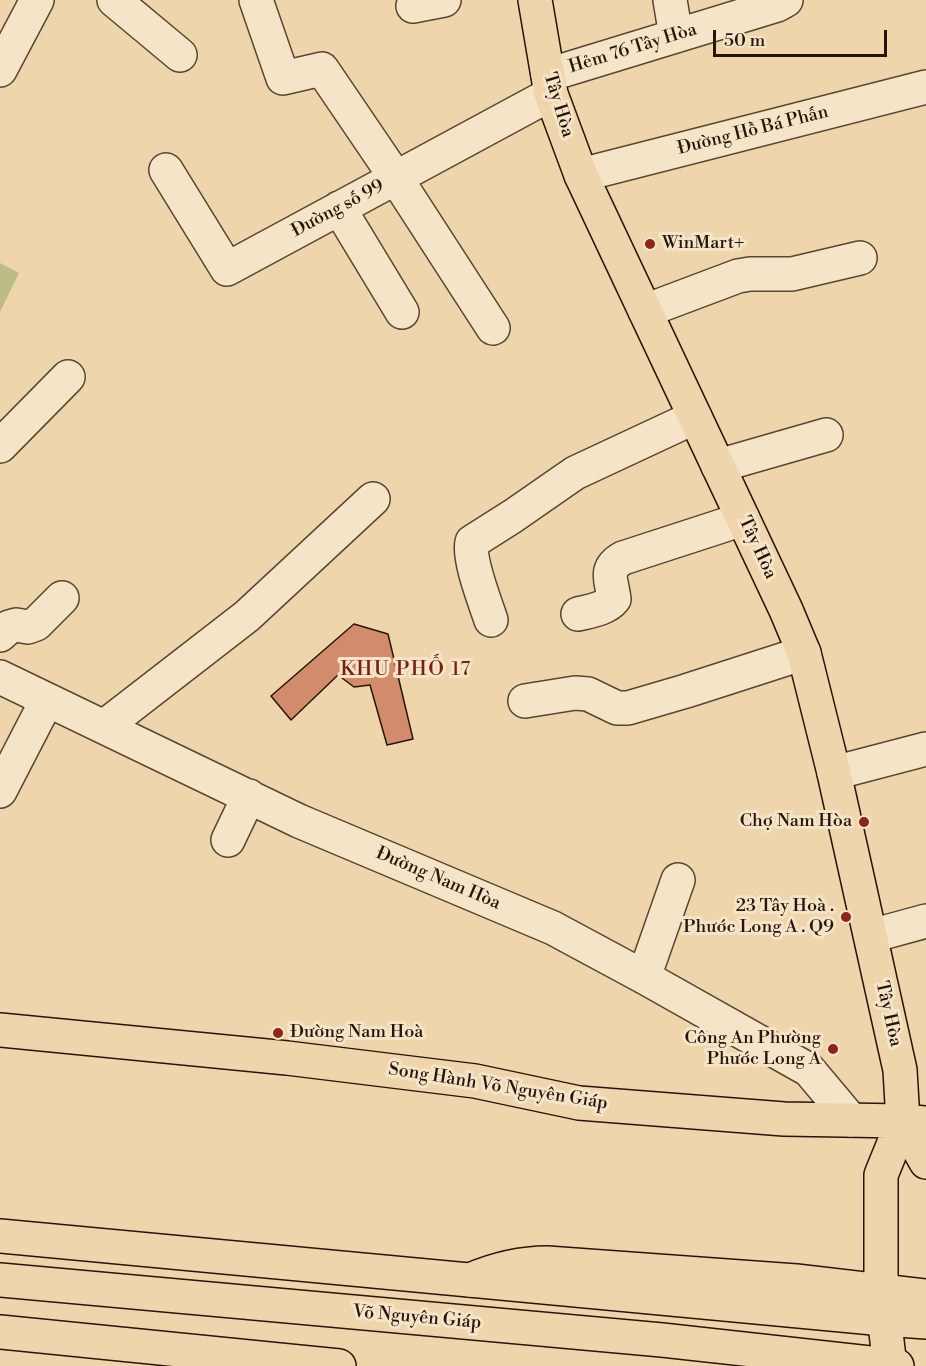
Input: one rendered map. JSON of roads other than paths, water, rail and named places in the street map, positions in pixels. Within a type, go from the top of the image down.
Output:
[{"type":"main road","name":"Tây Hòa","points":[[535,0],[549,85],[581,175],[786,610],[804,653],[834,773],[900,1070],[926,1162]]},
{"type":"main road","name":"Song Hành Võ Nguyên Giáp","points":[[0,1030],[287,1058],[475,1081],[579,1103],[784,1119],[915,1122]]},
{"type":"main road","name":"Tây Hòa","points":[[892,1366],[882,1305],[881,1175],[915,1122]]},
{"type":"main road","points":[[0,1236],[655,1298],[882,1305],[926,1296]]},
{"type":"main road","points":[[470,1280],[510,1266],[547,1263],[796,1281],[882,1305],[926,1322]]},
{"type":"main road","name":"Võ Nguyên Giáp","points":[[0,1280],[729,1347],[892,1366]]},
{"type":"main road","points":[[655,1298],[729,1347]]},
{"type":"main road","points":[[834,1359],[882,1305]]},
{"type":"main road","points":[[0,1332],[339,1366]]},
{"type":"street","points":[[0,70],[37,0]]},
{"type":"street","points":[[114,0],[180,56]]},
{"type":"street","points":[[256,0],[283,78],[322,69],[493,328]]},
{"type":"street","points":[[670,0],[676,36]]},
{"type":"street","name":"Hẻm 76 Tây Hòa","points":[[549,85],[676,36],[777,5],[786,0]]},
{"type":"street","name":"Đường số 99","points":[[166,170],[227,269],[396,178],[549,85]]},
{"type":"street","name":"Đường Hồ Bá Phấn","points":[[581,175],[926,87]]},
{"type":"street","points":[[339,208],[402,312]]},
{"type":"street","points":[[645,311],[738,276],[792,274],[860,258]]},
{"type":"street","points":[[0,446],[68,377]]},
{"type":"street","points":[[491,620],[474,564],[472,542],[575,473],[695,417]]},
{"type":"street","points":[[718,466],[826,435]]},
{"type":"street","points":[[105,726],[247,616],[373,499]]},
{"type":"street","points":[[578,614],[611,603],[614,599],[609,572],[613,565],[623,558],[743,519]]},
{"type":"street","points":[[0,635],[9,627],[16,625],[28,627],[36,624],[62,598]]},
{"type":"street","points":[[525,701],[588,693],[617,708],[628,708],[804,653]]},
{"type":"street","name":"Đường Nam Hòa","points":[[0,677],[299,820],[553,928],[809,1070],[851,1120]]},
{"type":"street","points":[[0,791],[46,700]]},
{"type":"street","points":[[834,773],[926,749]]},
{"type":"street","points":[[228,840],[249,796]]},
{"type":"street","points":[[644,977],[678,880]]},
{"type":"street","points":[[871,936],[926,921]]},
{"type":"place","name":"WinMart+","points":[[650,244]]},
{"type":"place","name":"Chợ Nam Hòa","points":[[864,822]]},
{"type":"place","name":"23 Tây Hoà . Phước Long A . Q9","points":[[846,917]]},
{"type":"place","name":"Đường Nam Hoà","points":[[278,1033]]},
{"type":"place","name":"Công An Phường Phước Long A","points":[[833,1049]]},
{"type":"district","name":"KHU PHỐ 17","points":[[406,670]]}]
